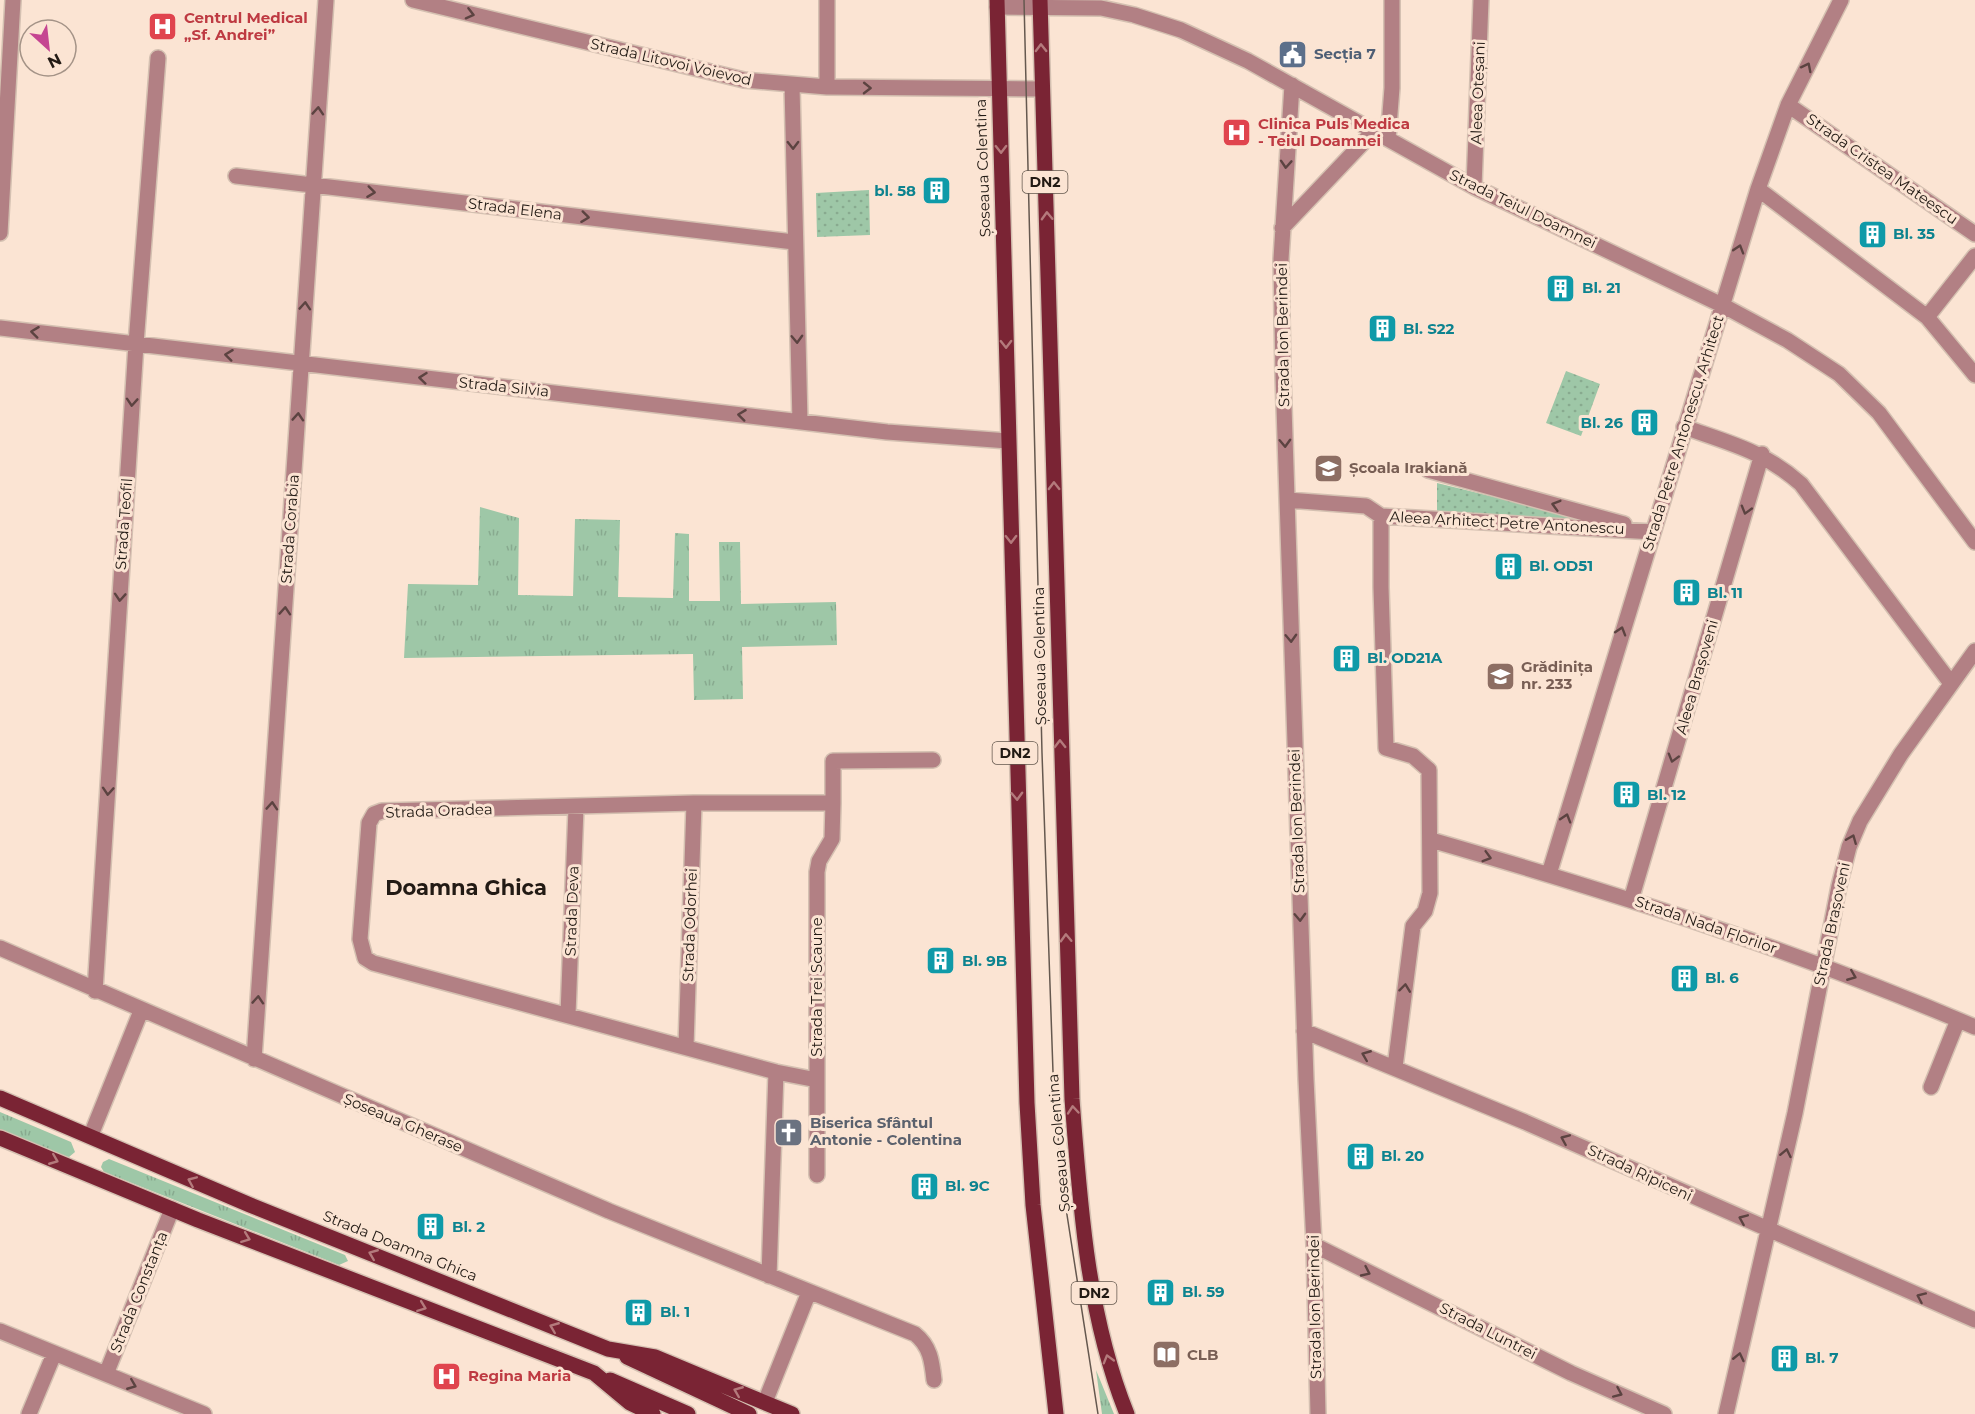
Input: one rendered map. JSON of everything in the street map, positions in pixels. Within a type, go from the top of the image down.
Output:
[{"type":"main road","name":"Șoseaua Colentina","points":[[1040,3],[1072,1099],[1082,1205],[1098,1318],[1108,1363],[1127,1414]]},
{"type":"main road","name":"Șoseaua Colentina","points":[[997,4],[1027,1103],[1034,1205],[1056,1414]]},
{"type":"main road","name":"Strada Doamna Ghica","points":[[0,1098],[250,1205],[608,1348],[654,1357],[792,1414]]},
{"type":"main road","points":[[0,1138],[172,1209],[594,1373],[688,1414]]},
{"type":"main road","points":[[608,1348],[748,1414]]},
{"type":"main road","points":[[594,1373],[630,1403],[653,1414]]},
{"type":"street","points":[[0,233],[13,0]]},
{"type":"street","name":"Strada Corabia","points":[[255,1059],[326,0]]},
{"type":"street","name":"Strada Litovoi Voievod","points":[[413,0],[744,80],[792,86],[1042,89]]},
{"type":"street","points":[[827,0],[827,87]]},
{"type":"street","points":[[1388,139],[1392,88],[1392,0]]},
{"type":"street","name":"Aleea Oteșani","points":[[1474,187],[1481,0]]},
{"type":"street","name":"Strada Petre Antonescu, Arhitect","points":[[1549,874],[1758,189],[1788,105],[1841,0]]},
{"type":"street","name":"Strada Teiul Doamnei","points":[[997,4],[1040,3],[1101,8],[1162,23],[1210,43],[1292,85],[1474,187],[1722,305],[1815,356],[1863,396],[1903,442],[1975,542]]},
{"type":"street","name":"Strada Teofil","points":[[95,991],[136,344],[158,57]]},
{"type":"street","name":"Strada Ion Berindei","points":[[1292,85],[1282,228],[1283,376],[1318,1414]]},
{"type":"street","points":[[792,86],[800,422]]},
{"type":"street","name":"Strada Cristea Mateescu","points":[[1788,105],[1975,234]]},
{"type":"street","points":[[1282,228],[1374,131]]},
{"type":"street","name":"Strada Elena","points":[[236,177],[794,242]]},
{"type":"street","points":[[1758,189],[1927,317],[1975,375]]},
{"type":"street","points":[[1927,317],[1975,256]]},
{"type":"street","name":"Strada Silvia","points":[[0,328],[800,422],[916,435],[1008,441]]},
{"type":"street","points":[[1684,427],[1762,454],[1801,484],[1950,682]]},
{"type":"street","name":"Aleea Brașoveni","points":[[1631,900],[1762,454]]},
{"type":"street","name":"Aleea Arhitect Petre Antonescu","points":[[1428,470],[1653,532]]},
{"type":"street","points":[[1288,500],[1366,506],[1381,516],[1386,748],[1413,756],[1429,770],[1430,892],[1425,911],[1413,926],[1395,1067]]},
{"type":"street","name":"Aleea Arhitect Petre Antonescu","points":[[1381,516],[1653,532]]},
{"type":"street","name":"Strada Brașoveni","points":[[1769,1231],[1795,1113],[1839,886],[1849,848],[1860,821],[1901,754],[1950,682],[1975,651]]},
{"type":"street","points":[[833,803],[833,761],[933,760]]},
{"type":"street","name":"Strada Oradea","points":[[817,1080],[776,1072],[374,963],[365,958],[360,939],[369,823],[374,814],[382,811],[576,808],[694,803],[833,803]]},
{"type":"street","name":"Strada Odorhei","points":[[686,1046],[694,803]]},
{"type":"street","name":"Strada Trei Scaune","points":[[817,1175],[817,872],[819,861],[832,839],[833,803]]},
{"type":"street","name":"Strada Deva","points":[[568,1014],[576,808]]},
{"type":"street","name":"Strada Nada Florilor","points":[[1431,840],[1631,900],[1823,965],[1975,1027]]},
{"type":"street","name":"Șoseaua Gherase","points":[[0,948],[141,1011],[609,1211],[915,1334],[929,1351],[934,1380]]},
{"type":"street","points":[[91,1136],[141,1011]]},
{"type":"street","points":[[1931,1087],[1958,1020]]},
{"type":"street","name":"Strada Ripiceni","points":[[1304,1030],[1598,1153],[1769,1231],[1975,1320]]},
{"type":"street","points":[[769,1276],[776,1072]]},
{"type":"street","name":"Strada Constanța","points":[[106,1374],[172,1209]]},
{"type":"street","points":[[1726,1414],[1769,1231]]},
{"type":"street","name":"Strada Luntrei","points":[[1314,1245],[1571,1373],[1664,1414]]},
{"type":"street","points":[[765,1402],[809,1292]]},
{"type":"street","points":[[0,1331],[204,1414]]},
{"type":"street","points":[[28,1414],[54,1354]]},
{"type":"green space","points":[[869,190],[870,235],[817,237],[816,193]]},
{"type":"green space","points":[[1566,371],[1600,384],[1581,436],[1546,423]]},
{"type":"green space","points":[[1437,483],[1604,524],[1437,511]]},
{"type":"green space","points":[[480,507],[519,518],[518,595],[573,596],[575,519],[620,520],[618,597],[673,598],[675,533],[689,534],[689,601],[720,601],[719,542],[740,542],[741,604],[836,602],[837,645],[742,647],[743,699],[694,700],[693,654],[404,658],[408,584],[478,585]]},
{"type":"green space","points":[[0,1112],[71,1142],[75,1152],[69,1157],[63,1156],[0,1130]]},
{"type":"green space","points":[[109,1159],[345,1255],[348,1261],[339,1265],[104,1172],[101,1167],[103,1162]]},
{"type":"green space","points":[[1096,1370],[1114,1414],[1102,1414]]},
{"type":"tram line","points":[[1024,0],[1042,753],[1054,1101],[1065,1202],[1098,1414]]},
{"type":"place","name":"Centrul Medical „Sf. Andrei”","points":[[163,27]]},
{"type":"place","name":"Secția 7","points":[[1293,54]]},
{"type":"place","name":"Clinica Puls Medica - Teiul Doamnei","points":[[1237,133]]},
{"type":"place","name":"bl. 58","points":[[937,191]]},
{"type":"place","name":"Bl. 35","points":[[1872,234]]},
{"type":"place","name":"Bl. 21","points":[[1561,288]]},
{"type":"place","name":"Bl. S22","points":[[1382,329]]},
{"type":"place","name":"Bl. 26","points":[[1644,423]]},
{"type":"place","name":"Școala Irakiană","points":[[1328,468]]},
{"type":"place","name":"Bl. OD51","points":[[1508,566]]},
{"type":"place","name":"Bl. 11","points":[[1686,593]]},
{"type":"place","name":"Bl. OD21A","points":[[1346,658]]},
{"type":"place","name":"Grădinița nr. 233","points":[[1500,676]]},
{"type":"place","name":"Bl. 12","points":[[1626,795]]},
{"type":"place","name":"Bl. 9B","points":[[941,961]]},
{"type":"place","name":"Bl. 6","points":[[1684,978]]},
{"type":"place","name":"Biserica Sfântul Antonie - Colentina","points":[[789,1132]]},
{"type":"place","name":"Bl. 20","points":[[1360,1156]]},
{"type":"place","name":"Bl. 9C","points":[[924,1186]]},
{"type":"place","name":"Bl. 2","points":[[431,1227]]},
{"type":"place","name":"Bl. 59","points":[[1161,1292]]},
{"type":"place","name":"Bl. 1","points":[[639,1312]]},
{"type":"place","name":"CLB","points":[[1166,1355]]},
{"type":"place","name":"Bl. 7","points":[[1784,1358]]},
{"type":"place","name":"Regina Maria","points":[[447,1376]]},
{"type":"district","name":"Doamna Ghica","points":[[466,888]]}]
